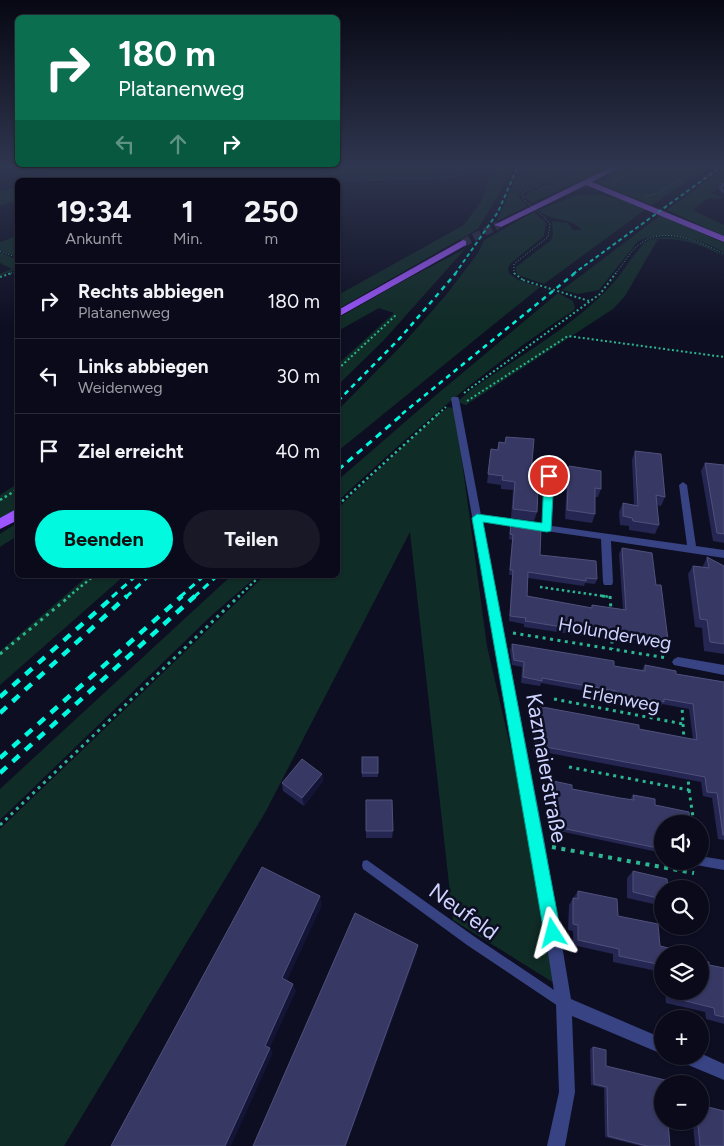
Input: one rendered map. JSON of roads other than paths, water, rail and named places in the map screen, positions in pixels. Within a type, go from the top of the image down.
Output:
[{"type":"main road","points":[[498,225],[509,219]]},
{"type":"main road","points":[[683,219],[724,239]]},
{"type":"main road","points":[[340,313],[463,243]]},
{"type":"main road","points":[[0,524],[15,515]]},
{"type":"street","name":"Kazmaierstraße","points":[[456,402],[538,844],[564,1004],[567,1092],[556,1146]]},
{"type":"street","points":[[547,528],[549,476]]},
{"type":"street","points":[[683,485],[692,549]]},
{"type":"street","points":[[477,518],[724,554]]},
{"type":"street","points":[[606,536],[608,582]]},
{"type":"street","name":"Holunderweg","points":[[678,662],[724,670]]},
{"type":"street","points":[[564,1004],[654,1043]]},
{"type":"street","points":[[708,1065],[724,1072]]},
{"type":"lane","points":[[709,862],[724,865]]},
{"type":"lane","name":"Neufeld","points":[[367,865],[471,941],[564,1004]]},
{"type":"tunnel","points":[[463,243],[498,225]]},
{"type":"railway","points":[[455,274],[493,219]]},
{"type":"railway","points":[[573,274],[648,219]]},
{"type":"railway","points":[[340,399],[401,337],[456,273]]},
{"type":"railway","points":[[402,414],[575,273]]},
{"type":"railway","points":[[340,468],[404,413]]},
{"type":"railway","points":[[112,597],[134,578]]},
{"type":"railway","points":[[126,597],[147,578]]},
{"type":"railway","points":[[180,597],[202,578]]},
{"type":"railway","points":[[194,597],[215,578]]},
{"type":"railway","points":[[0,697],[114,596]]},
{"type":"railway","points":[[0,713],[127,596]]},
{"type":"railway","points":[[0,758],[182,596]]},
{"type":"railway","points":[[0,773],[195,596]]}]
